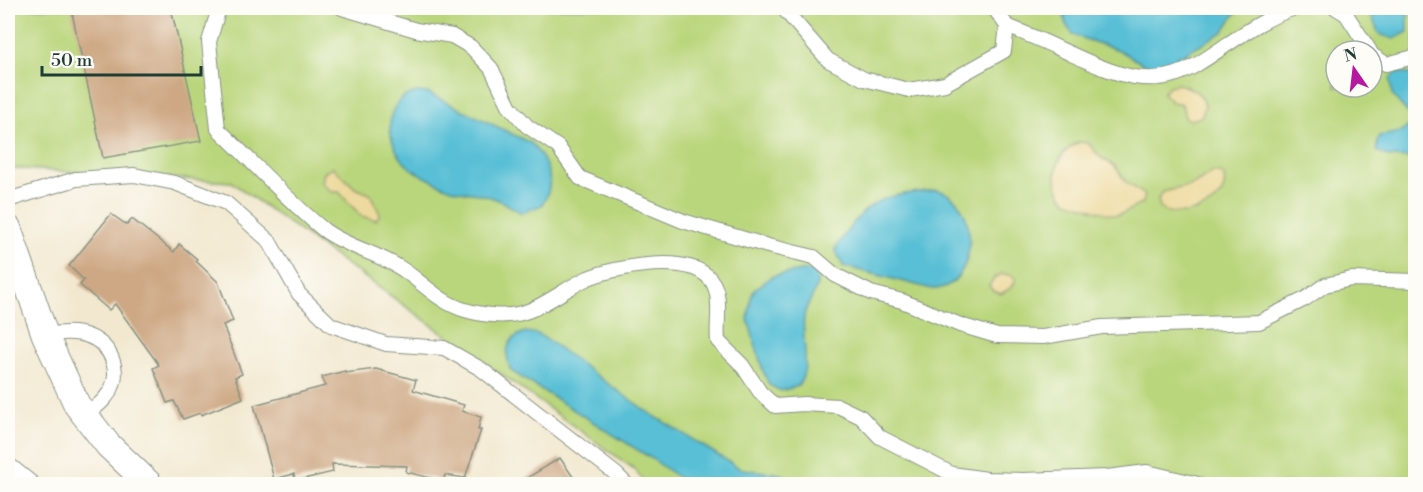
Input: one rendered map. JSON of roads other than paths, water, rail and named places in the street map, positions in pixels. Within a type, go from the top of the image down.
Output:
[{"type":"street","points":[[8,228],[45,335],[76,405],[108,445],[149,484]]},
{"type":"lane","points":[[219,8],[209,42],[218,129],[324,230],[350,246],[404,270],[440,300],[481,314],[508,315],[528,311],[588,278],[612,271],[670,263],[694,268],[712,282],[717,300],[718,341],[742,365],[760,392],[775,406],[804,404],[838,406],[861,417],[880,437],[952,474],[987,480],[1023,480],[1107,477],[1147,472],[1198,484]]},
{"type":"lane","points":[[342,8],[416,30],[453,36],[471,47],[491,68],[510,107],[527,126],[558,147],[580,178],[683,221],[814,257],[835,275],[871,293],[902,301],[960,325],[997,336],[1043,337],[1102,327],[1258,322],[1305,299],[1325,285],[1351,279],[1416,280]]},
{"type":"lane","points":[[783,8],[828,60],[864,79],[909,90],[945,84],[985,64],[1004,51],[1007,26]]},
{"type":"lane","points":[[994,8],[1007,26],[1106,71],[1139,79],[1168,78],[1195,66],[1251,26],[1295,8]]},
{"type":"lane","points":[[1336,8],[1347,14],[1363,39]]},
{"type":"lane","points":[[1384,63],[1414,57],[1416,54]]},
{"type":"lane","points":[[8,200],[76,179],[134,175],[175,183],[226,203],[269,240],[299,294],[331,326],[386,344],[444,348],[491,376],[626,484]]},
{"type":"lane","points":[[45,335],[69,332],[88,336],[101,343],[115,362],[116,378],[107,397],[85,417]]},
{"type":"lane","points":[[8,465],[33,484]]},
{"type":"water","points":[[1064,8],[1239,8],[1223,32],[1162,66],[1148,67],[1119,50],[1073,35],[1065,23]]},
{"type":"water","points":[[1368,8],[1408,8],[1408,32],[1394,39],[1379,34]]},
{"type":"water","points":[[1395,73],[1415,75],[1415,121],[1392,95],[1390,79]]},
{"type":"water","points":[[417,92],[428,93],[531,143],[542,157],[550,180],[547,197],[542,205],[522,213],[497,199],[443,185],[415,171],[405,163],[397,153],[392,141],[391,116],[396,105],[404,97]]},
{"type":"water","points":[[1415,121],[1415,158],[1389,157],[1377,151],[1380,136],[1401,132]]},
{"type":"water","points":[[937,190],[952,197],[962,210],[968,226],[969,243],[966,260],[959,275],[948,285],[932,289],[843,266],[835,249],[866,210],[887,198]]},
{"type":"water","points":[[807,270],[816,273],[817,284],[804,317],[804,371],[798,386],[781,391],[769,385],[763,371],[748,320],[751,297],[755,289],[773,276]]},
{"type":"water","points":[[525,332],[538,334],[646,411],[739,468],[780,474],[804,484],[687,484],[654,460],[511,371],[507,358],[508,347],[513,339]]}]
